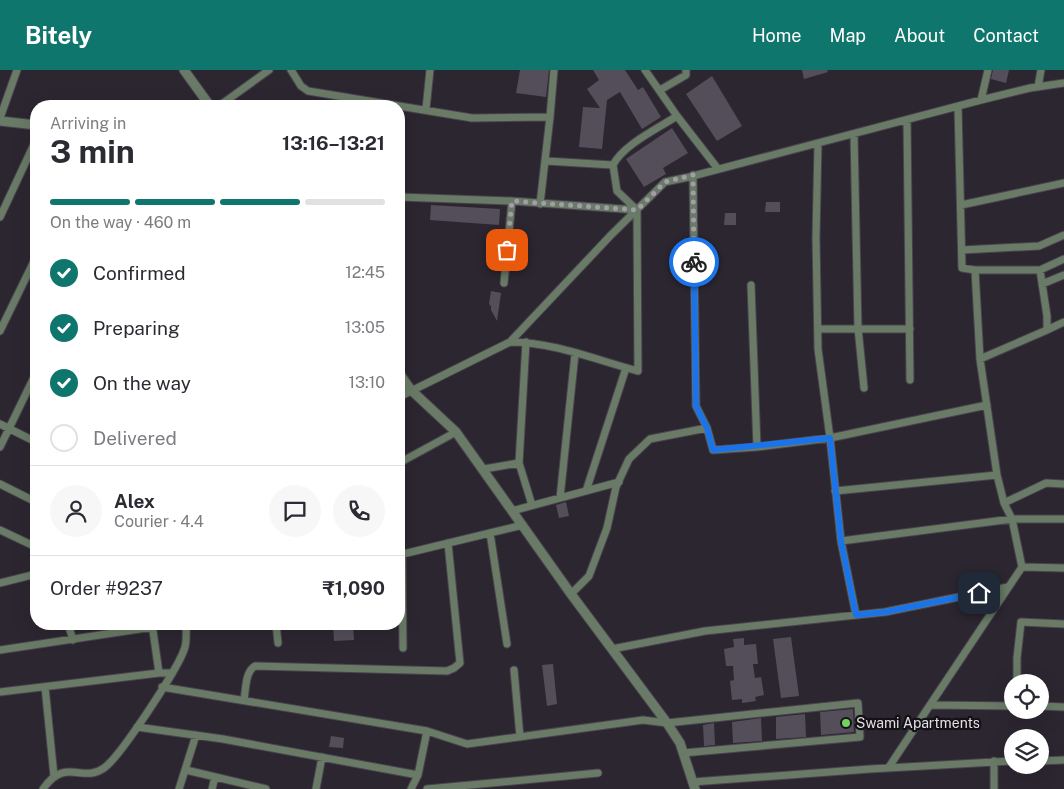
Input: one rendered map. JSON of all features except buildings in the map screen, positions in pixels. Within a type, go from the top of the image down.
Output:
[{"type":"street","points":[[17,70],[0,119],[30,124]]},
{"type":"street","points":[[184,70],[206,100]]},
{"type":"street","points":[[227,100],[269,70]]},
{"type":"street","points":[[291,70],[301,86],[308,92],[362,100]]},
{"type":"street","points":[[426,109],[430,70]]},
{"type":"street","points":[[540,204],[554,70]]},
{"type":"street","points":[[645,70],[677,116],[718,169]]},
{"type":"street","points":[[660,90],[686,74],[686,70]]},
{"type":"street","points":[[981,100],[988,70]]},
{"type":"street","points":[[1038,87],[1041,70]]},
{"type":"street","points":[[405,394],[510,342],[665,182],[981,100],[1064,83]]},
{"type":"street","points":[[405,106],[472,118],[550,117]]},
{"type":"street","points":[[958,107],[962,268],[975,270],[1040,270],[1064,259]]},
{"type":"street","points":[[510,342],[526,342],[638,371],[637,210],[617,191],[613,165],[617,157],[636,142],[677,116]]},
{"type":"street","points":[[906,120],[910,380]]},
{"type":"street","points":[[854,134],[858,328],[864,388]]},
{"type":"street","points":[[818,143],[816,238],[818,349],[841,541],[856,615]]},
{"type":"street","points":[[0,217],[30,153]]},
{"type":"street","points":[[546,161],[613,165]]},
{"type":"street","points":[[693,175],[696,406],[707,428],[713,450],[757,447],[830,438],[987,405]]},
{"type":"street","points":[[960,205],[1064,183]]},
{"type":"street","points":[[405,197],[512,201],[637,210]]},
{"type":"street","points":[[504,283],[512,201]]},
{"type":"street","points":[[962,250],[1039,246],[1064,234]]},
{"type":"street","points":[[0,332],[30,270]]},
{"type":"street","points":[[889,767],[1022,567],[1012,519],[1004,503],[996,474],[980,359],[975,270]]},
{"type":"street","points":[[1040,270],[1047,330]]},
{"type":"street","points":[[1042,284],[1064,275]]},
{"type":"street","points":[[751,285],[757,447]]},
{"type":"street","points":[[980,359],[1064,322]]},
{"type":"street","points":[[818,329],[910,329]]},
{"type":"street","points":[[526,342],[518,463],[532,505]]},
{"type":"street","points":[[560,498],[575,354]]},
{"type":"street","points":[[586,491],[626,368]]},
{"type":"street","points":[[405,382],[411,390],[456,432],[571,594],[667,723],[680,743],[693,786],[889,767],[1004,761]]},
{"type":"street","points":[[0,447],[30,385]]},
{"type":"street","points":[[0,424],[30,439]]},
{"type":"street","points":[[571,594],[589,576],[607,528],[619,482],[629,459],[650,439],[707,428]]},
{"type":"street","points":[[405,460],[456,432]]},
{"type":"street","points":[[484,469],[518,463]]},
{"type":"street","points":[[835,491],[996,474]]},
{"type":"street","points":[[512,511],[619,482]]},
{"type":"street","points":[[1004,503],[1046,483],[1064,484]]},
{"type":"street","points":[[0,484],[30,499]]},
{"type":"street","points":[[841,541],[1012,519],[1064,519]]},
{"type":"street","points":[[405,553],[522,525]]},
{"type":"street","points":[[0,530],[30,544]]},
{"type":"street","points":[[490,533],[507,644]]},
{"type":"street","points":[[244,700],[249,672],[255,666],[447,671],[454,668],[460,663],[448,543]]},
{"type":"street","points":[[1022,567],[1064,568]]},
{"type":"street","points":[[0,583],[30,576]]},
{"type":"street","points":[[612,649],[705,632],[885,612],[1008,587]]},
{"type":"street","points":[[1017,674],[1021,622],[1064,624]]},
{"type":"street","points":[[70,630],[73,640]]},
{"type":"street","points":[[0,650],[129,630]]},
{"type":"street","points":[[153,630],[159,673]]},
{"type":"street","points":[[43,789],[54,776],[70,772],[86,773],[98,771],[105,768],[114,759],[137,727],[184,648],[186,630]]},
{"type":"street","points":[[277,630],[278,642]]},
{"type":"street","points":[[403,630],[403,648]]},
{"type":"street","points":[[514,670],[520,737]]},
{"type":"street","points":[[0,692],[170,673]]},
{"type":"street","points":[[45,687],[54,776]]},
{"type":"street","points":[[162,687],[427,732],[468,744],[643,720],[667,723],[858,703],[860,737],[683,753]]},
{"type":"street","points":[[930,705],[1004,706]]},
{"type":"street","points":[[1049,706],[1064,707]]},
{"type":"street","points":[[137,727],[196,735],[418,775]]},
{"type":"street","points":[[411,789],[418,775],[427,732]]},
{"type":"street","points":[[180,789],[196,735]]},
{"type":"street","points":[[316,789],[322,757]]},
{"type":"street","points":[[1049,761],[1064,760]]},
{"type":"street","points":[[994,761],[994,789]]},
{"type":"street","points":[[186,770],[247,787],[266,789]]},
{"type":"street","points":[[428,789],[598,773]]},
{"type":"street","points":[[212,789],[215,777]]},
{"type":"way so far","points":[[507,250],[512,201],[637,210],[665,182],[693,175],[694,262]]},
{"type":"place","name":"Swami Apartments","points":[[846,723]]},
{"type":"route","points":[[694,262],[696,406],[707,428],[713,450],[757,447],[830,438],[841,541],[856,615],[885,612],[979,593]]}]
